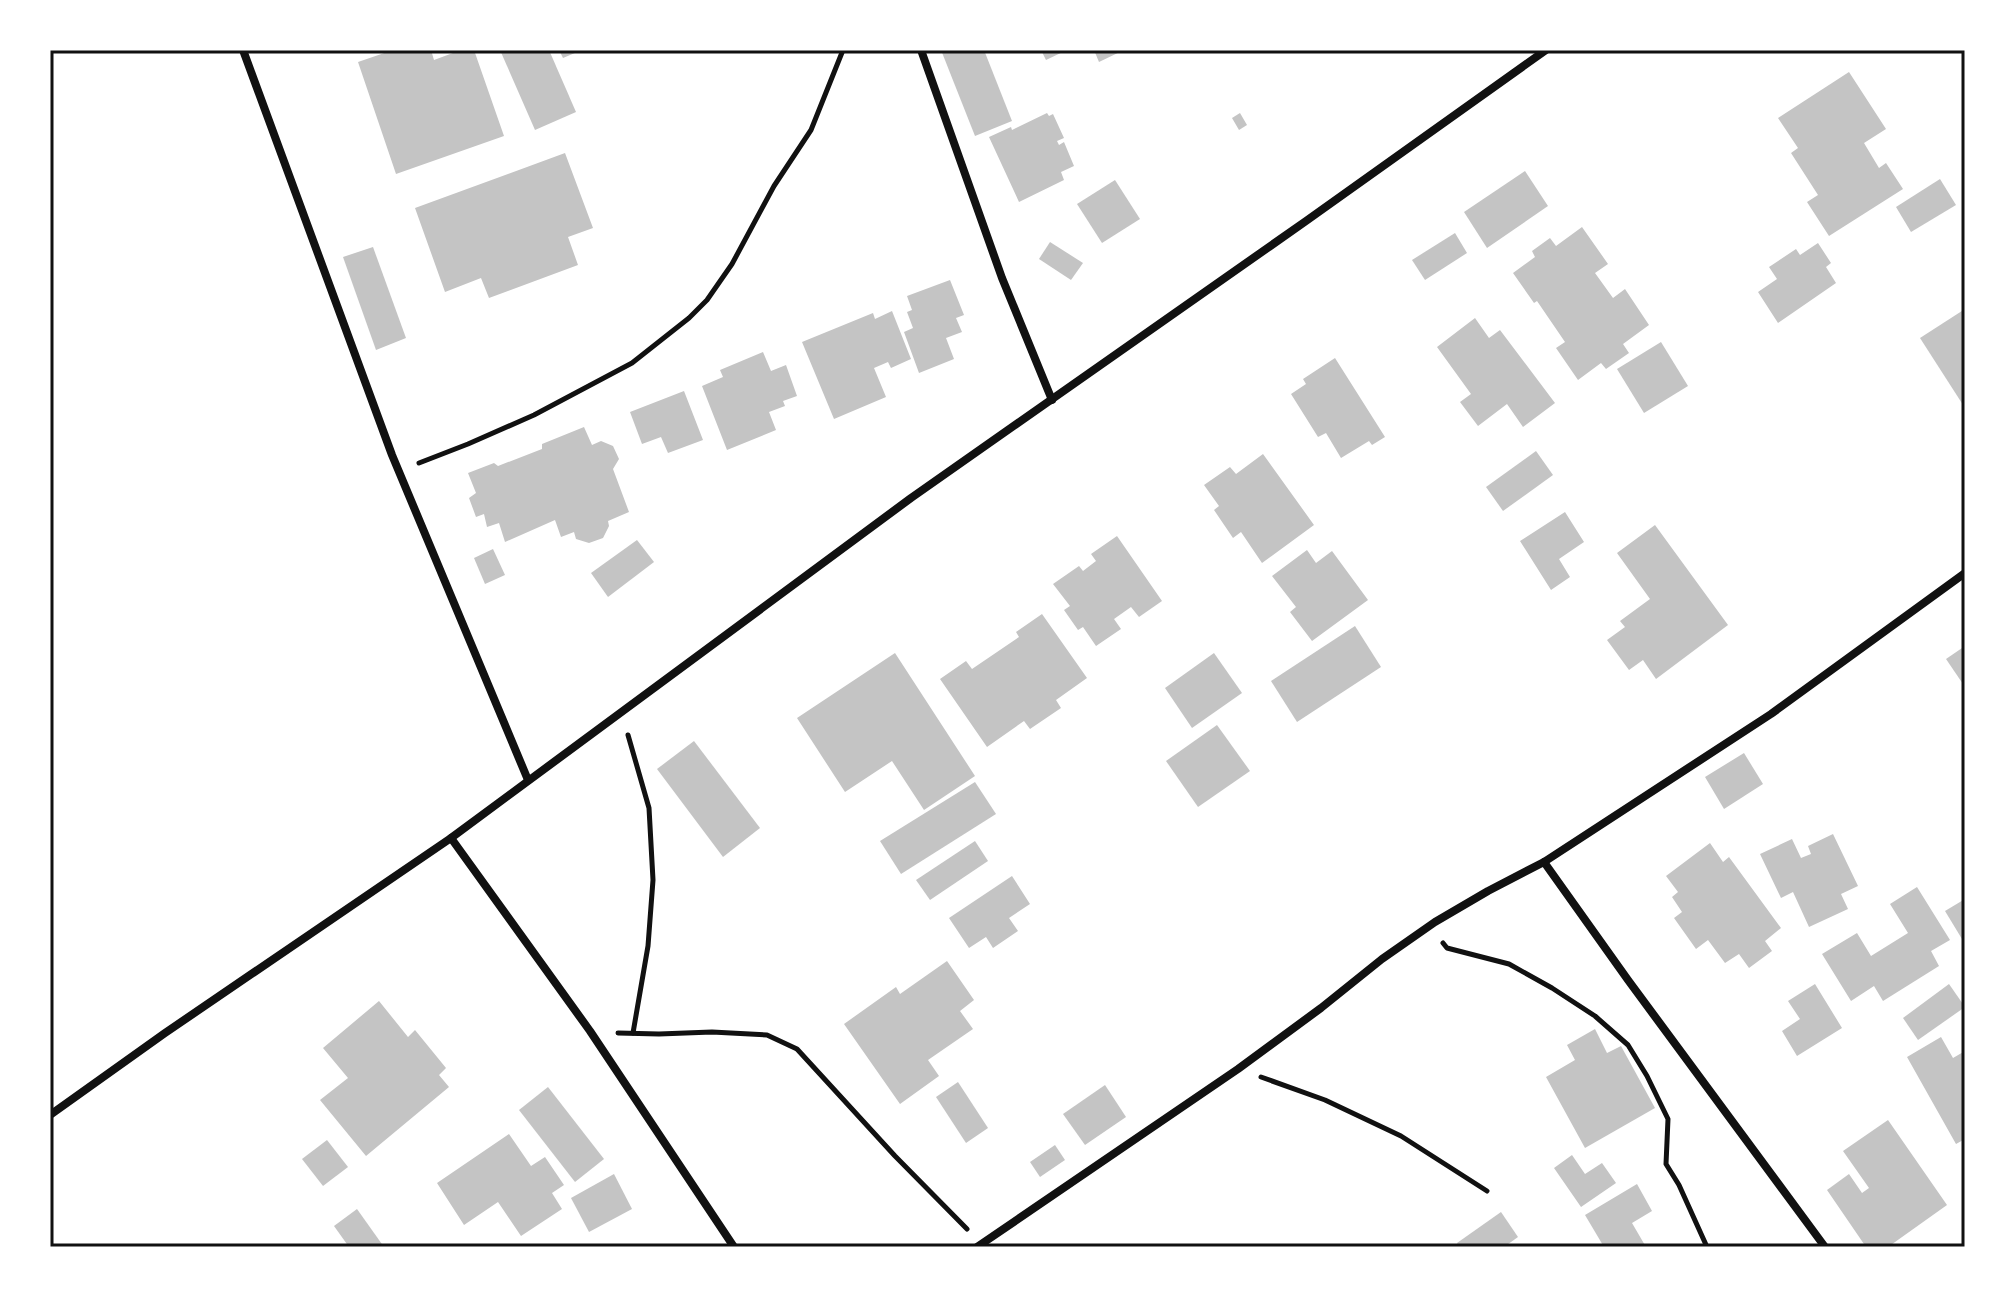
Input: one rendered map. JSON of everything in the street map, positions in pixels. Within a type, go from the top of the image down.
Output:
[{"type":"street","points":[[243,50],[399,471],[528,780]]},
{"type":"street","points":[[921,50],[1002,278],[1052,400]]},
{"type":"street","points":[[50,1115],[451,838],[911,498],[1546,50]]},
{"type":"street","points":[[979,1246],[1238,1069],[1382,959],[1488,891],[1544,862],[1771,714],[1965,573]]},
{"type":"street","points":[[451,838],[590,1031],[734,1247]]},
{"type":"street","points":[[1544,862],[1825,1247]]},
{"type":"path","points":[[399,471],[534,415],[632,363],[689,318],[707,300],[732,264],[774,186],[811,130],[843,50]]},
{"type":"path","points":[[621,712],[649,808],[653,880],[648,946],[633,1033]]},
{"type":"path","points":[[1430,927],[1447,948],[1509,964],[1552,988],[1595,1016],[1628,1045],[1668,1119],[1666,1164],[1707,1247]]},
{"type":"path","points":[[590,1031],[767,1035],[797,1049],[979,1246]]},
{"type":"path","points":[[1238,1069],[1325,1100],[1401,1136],[1487,1191]]},
{"type":"building","points":[[393,50],[431,50],[434,60],[461,50],[474,50],[504,136],[396,174],[358,62]]},
{"type":"building","points":[[500,50],[549,50],[576,112],[535,130]]},
{"type":"building","points":[[559,50],[582,50],[563,58]]},
{"type":"building","points":[[941,50],[984,50],[1012,121],[975,136]]},
{"type":"building","points":[[1041,50],[1067,50],[1046,60]]},
{"type":"building","points":[[1094,50],[1124,50],[1099,62]]},
{"type":"building","points":[[1849,72],[1886,129],[1864,143],[1879,168],[1886,163],[1903,189],[1829,236],[1807,202],[1818,195],[1791,153],[1798,148],[1778,118]]},
{"type":"building","points":[[1047,113],[1049,116],[1053,114],[1064,138],[1057,141],[1059,145],[1064,142],[1074,166],[1061,172],[1064,180],[1019,202],[989,137]]},
{"type":"building","points":[[1240,113],[1247,125],[1239,130],[1232,118]]},
{"type":"building","points":[[565,153],[593,228],[568,237],[578,265],[489,298],[481,278],[445,292],[415,208]]},
{"type":"building","points":[[1525,171],[1548,206],[1487,248],[1464,212]]},
{"type":"building","points":[[1940,179],[1956,205],[1911,232],[1896,207]]},
{"type":"building","points":[[1115,180],[1140,219],[1102,243],[1077,204]]},
{"type":"building","points":[[1582,227],[1608,264],[1595,273],[1613,298],[1625,289],[1649,325],[1623,344],[1629,353],[1606,369],[1601,363],[1578,380],[1556,348],[1565,342],[1513,273],[1535,257],[1532,251],[1550,238],[1556,246]]},
{"type":"building","points":[[1455,233],[1467,253],[1425,280],[1412,260]]},
{"type":"building","points":[[1050,242],[1083,263],[1071,280],[1039,259]]},
{"type":"building","points":[[1818,243],[1831,263],[1826,267],[1836,283],[1778,323],[1758,292],[1777,279],[1769,267],[1796,249],[1800,255]]},
{"type":"building","points":[[373,247],[406,338],[376,350],[343,257]]},
{"type":"building","points":[[950,280],[964,315],[956,318],[962,332],[946,338],[954,359],[919,373],[904,332],[913,328],[907,312],[912,310],[907,296]]},
{"type":"building","points":[[1965,309],[1965,408],[1920,338]]},
{"type":"building","points":[[892,311],[911,359],[891,368],[888,362],[874,368],[886,397],[834,419],[802,342],[873,313],[875,319]]},
{"type":"building","points":[[1475,318],[1489,338],[1500,330],[1555,403],[1523,427],[1507,404],[1478,426],[1460,402],[1471,394],[1437,347]]},
{"type":"building","points":[[1661,342],[1688,386],[1644,413],[1617,369]]},
{"type":"building","points":[[763,352],[771,371],[786,365],[797,396],[783,401],[785,406],[769,412],[776,430],[727,450],[702,386],[723,377],[720,370]]},
{"type":"building","points":[[1335,358],[1385,437],[1372,445],[1369,441],[1341,458],[1326,433],[1318,437],[1291,394],[1306,384],[1303,379]]},
{"type":"building","points":[[684,391],[703,440],[668,453],[661,437],[642,444],[630,412]]},
{"type":"building","points":[[584,427],[592,445],[601,441],[613,446],[619,459],[613,469],[629,512],[608,521],[603,538],[589,543],[576,539],[574,532],[561,537],[555,520],[505,542],[499,523],[487,527],[484,514],[476,517],[469,498],[476,493],[468,473],[494,463],[498,466],[542,449],[542,444]]},
{"type":"building","points":[[1536,451],[1553,475],[1503,511],[1486,487]]},
{"type":"building","points":[[1263,454],[1314,525],[1262,563],[1241,532],[1233,538],[1214,510],[1219,506],[1204,485],[1230,467],[1236,474]]},
{"type":"building","points":[[1565,512],[1584,542],[1559,559],[1570,577],[1551,590],[1520,541]]},
{"type":"building","points":[[1655,525],[1728,625],[1656,679],[1643,660],[1629,670],[1607,640],[1625,627],[1620,621],[1650,599],[1617,553]]},
{"type":"building","points":[[1117,536],[1162,601],[1139,617],[1131,607],[1114,619],[1121,629],[1096,646],[1083,627],[1078,630],[1064,610],[1070,606],[1053,584],[1079,566],[1083,571],[1096,561],[1091,554]]},
{"type":"building","points":[[637,540],[654,562],[608,597],[591,573]]},
{"type":"building","points":[[493,549],[505,575],[485,584],[474,558]]},
{"type":"building","points":[[1307,550],[1316,563],[1332,551],[1368,600],[1312,641],[1290,612],[1296,607],[1272,576]]},
{"type":"building","points":[[1042,614],[1087,678],[1056,700],[1061,708],[1030,729],[1024,721],[987,747],[940,679],[966,661],[972,669],[1019,637],[1016,632]]},
{"type":"building","points":[[1355,626],[1381,667],[1297,722],[1271,681]]},
{"type":"building","points":[[1965,646],[1965,687],[1946,659]]},
{"type":"building","points":[[895,653],[975,776],[924,810],[892,761],[845,792],[797,718]]},
{"type":"building","points":[[1214,653],[1242,693],[1192,728],[1165,688]]},
{"type":"building","points":[[1217,725],[1250,771],[1198,807],[1166,761]]},
{"type":"building","points":[[694,741],[760,828],[723,857],[657,769]]},
{"type":"building","points":[[1744,753],[1763,784],[1724,809],[1705,777]]},
{"type":"building","points":[[975,782],[996,814],[901,874],[880,841]]},
{"type":"building","points":[[1833,834],[1858,886],[1841,894],[1848,909],[1809,927],[1793,892],[1781,898],[1760,854],[1792,839],[1801,858],[1811,854],[1808,846]]},
{"type":"building","points":[[975,841],[988,861],[930,900],[916,880]]},
{"type":"building","points":[[1710,843],[1723,862],[1729,857],[1781,928],[1765,941],[1772,951],[1749,968],[1739,954],[1725,963],[1708,940],[1696,949],[1674,918],[1682,912],[1672,897],[1678,892],[1666,876]]},
{"type":"building","points":[[1012,876],[1030,904],[1009,918],[1018,931],[993,948],[986,937],[969,948],[949,918]]},
{"type":"building","points":[[1917,887],[1950,940],[1931,951],[1939,966],[1883,1001],[1874,986],[1851,1001],[1822,954],[1857,933],[1871,956],[1908,933],[1890,904]]},
{"type":"building","points":[[1965,899],[1965,944],[1945,911]]},
{"type":"building","points":[[947,961],[974,1000],[960,1011],[973,1029],[928,1060],[939,1076],[900,1104],[844,1024],[896,987],[900,994]]},
{"type":"building","points":[[1815,984],[1842,1028],[1797,1056],[1782,1031],[1800,1019],[1788,1001]]},
{"type":"building","points":[[1949,984],[1965,1007],[1918,1040],[1903,1018]]},
{"type":"building","points":[[379,1001],[408,1037],[415,1030],[446,1068],[439,1075],[449,1087],[366,1156],[320,1100],[348,1078],[323,1048]]},
{"type":"building","points":[[1595,1029],[1607,1053],[1621,1046],[1655,1108],[1585,1148],[1546,1077],[1575,1060],[1567,1045]]},
{"type":"building","points":[[1941,1037],[1953,1058],[1965,1051],[1965,1139],[1956,1144],[1907,1057]]},
{"type":"building","points":[[958,1082],[988,1128],[966,1143],[936,1097]]},
{"type":"building","points":[[1105,1085],[1126,1117],[1085,1145],[1063,1114]]},
{"type":"building","points":[[548,1087],[604,1159],[575,1182],[519,1110]]},
{"type":"building","points":[[1888,1120],[1947,1205],[1888,1247],[1866,1247],[1827,1190],[1849,1174],[1862,1193],[1869,1188],[1843,1151]]},
{"type":"building","points":[[509,1134],[531,1166],[545,1157],[564,1185],[552,1193],[562,1209],[521,1236],[498,1202],[464,1225],[437,1183]]},
{"type":"building","points":[[327,1140],[348,1167],[323,1186],[302,1159]]},
{"type":"building","points":[[1055,1145],[1065,1160],[1040,1177],[1030,1162]]},
{"type":"building","points":[[1572,1155],[1585,1174],[1602,1163],[1616,1183],[1581,1207],[1554,1168]]},
{"type":"building","points":[[614,1174],[632,1209],[589,1232],[571,1198]]},
{"type":"building","points":[[1637,1184],[1652,1211],[1632,1223],[1646,1247],[1604,1247],[1585,1215]]},
{"type":"building","points":[[357,1209],[384,1247],[349,1247],[334,1226]]},
{"type":"building","points":[[1501,1212],[1518,1237],[1504,1247],[1459,1247],[1457,1243]]}]
